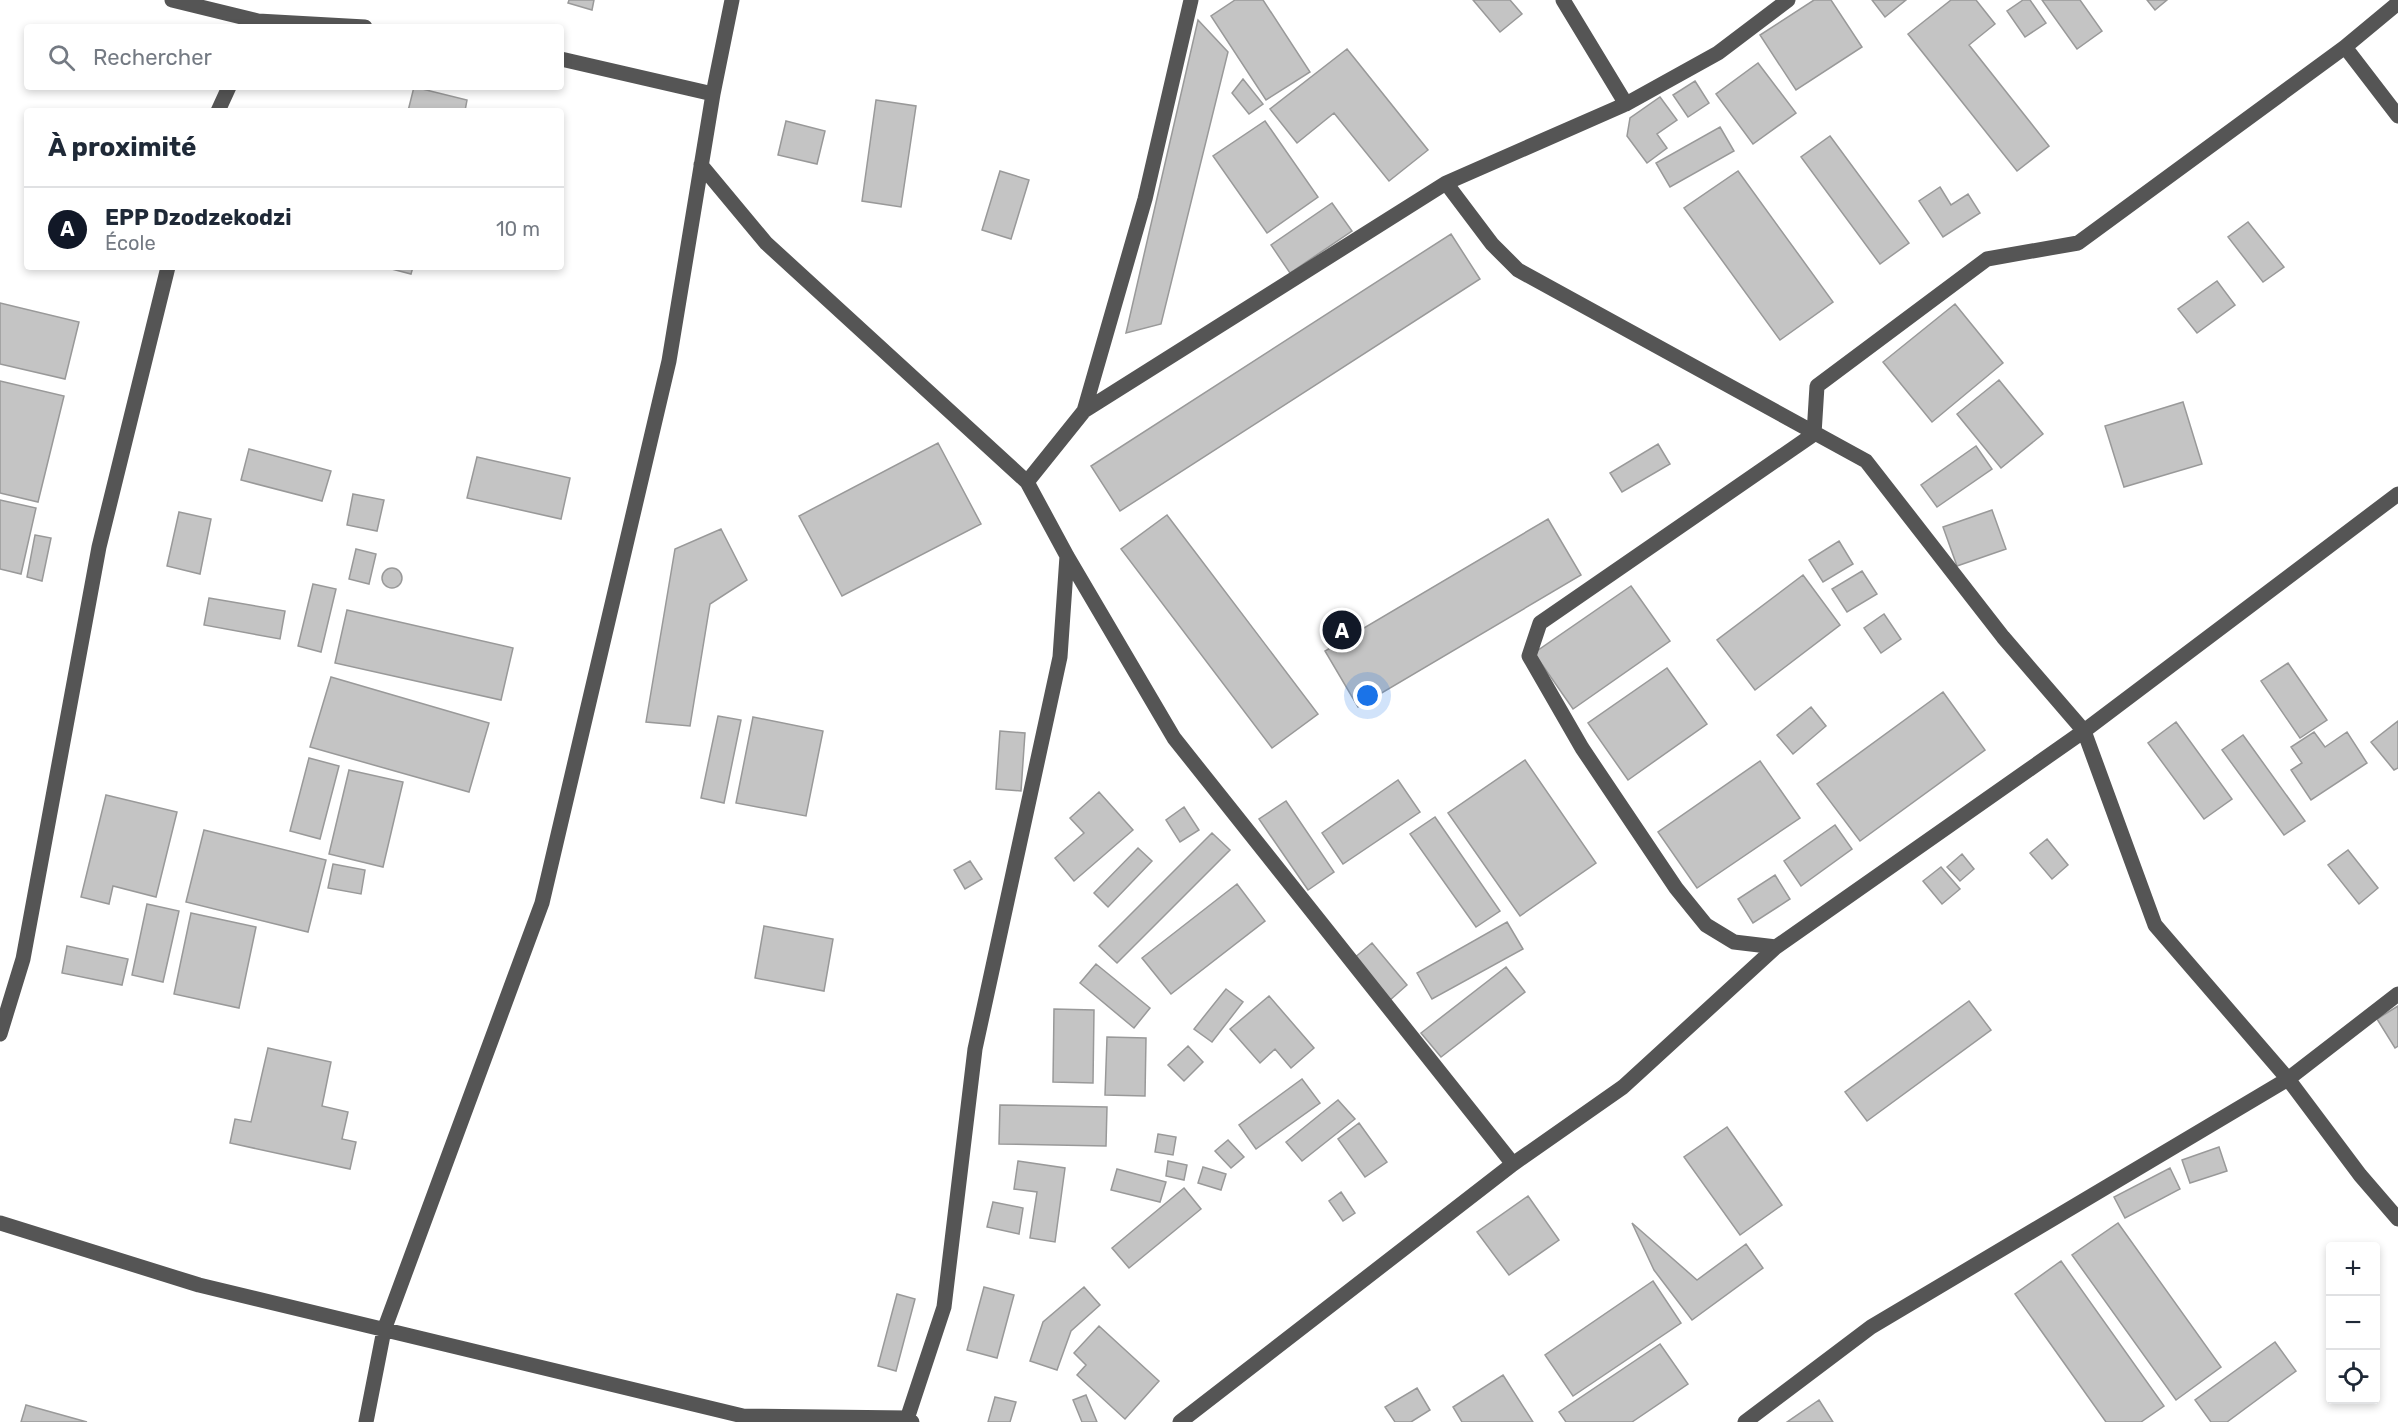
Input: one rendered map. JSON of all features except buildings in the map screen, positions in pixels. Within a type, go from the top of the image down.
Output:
[{"type":"street","points":[[172,0],[257,24]]},
{"type":"street","points":[[366,1422],[384,1330],[543,903],[669,361],[712,94],[732,0]]},
{"type":"street","points":[[1084,411],[1145,199],[1191,0]]},
{"type":"street","points":[[1563,0],[1626,104]]},
{"type":"street","points":[[1027,482],[1084,411],[1446,183],[1626,104],[1718,53],[1788,0]]},
{"type":"street","points":[[1814,434],[1817,386],[1987,259],[2078,243],[2345,47],[2398,3]]},
{"type":"street","points":[[2345,47],[2398,116]]},
{"type":"street","points":[[564,60],[712,94]]},
{"type":"street","points":[[219,108],[228,90]]},
{"type":"street","points":[[701,165],[766,243],[1027,482],[1067,556],[1174,738],[1513,1164]]},
{"type":"street","points":[[1446,183],[1492,244],[1518,270],[1866,462],[2003,637],[2084,731],[2155,925],[2288,1079],[2360,1175],[2398,1219]]},
{"type":"street","points":[[0,1034],[22,960],[99,547],[167,270]]},
{"type":"street","points":[[1776,947],[1734,942],[1706,925],[1676,888],[1582,748],[1529,656],[1540,623],[1814,434]]},
{"type":"street","points":[[1180,1422],[1513,1164],[1623,1087],[1776,947],[2084,731],[2398,494]]},
{"type":"street","points":[[0,1223],[199,1285],[743,1416],[909,1421],[944,1307],[975,1049],[1060,657],[1067,556]]},
{"type":"street","points":[[1745,1422],[1871,1327],[2288,1079],[2398,994]]},
{"type":"place","name":"EPP Dzodzekodzi","points":[[1342,630]]}]
